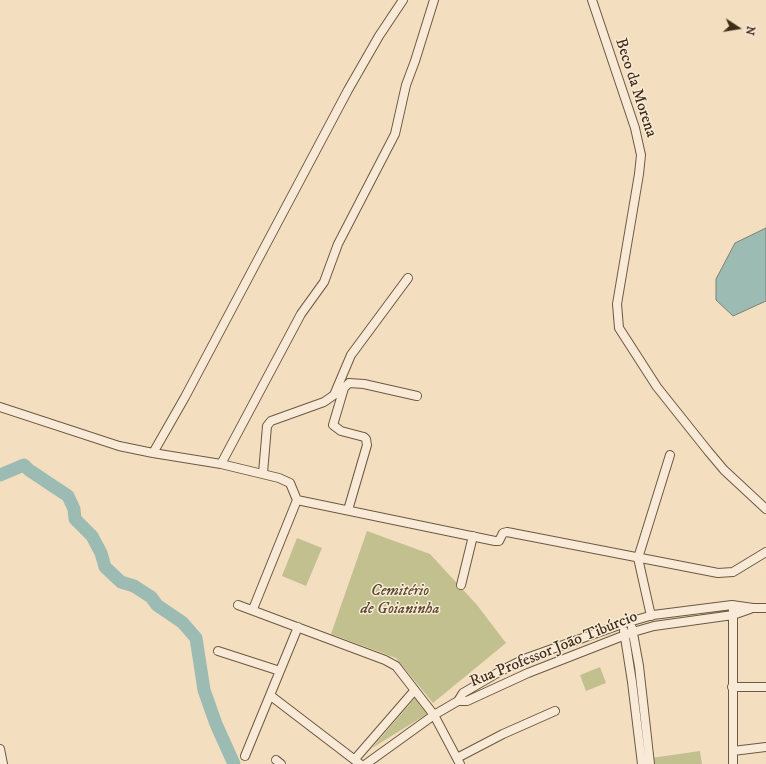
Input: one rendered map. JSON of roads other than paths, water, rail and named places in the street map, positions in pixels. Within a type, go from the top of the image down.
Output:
[{"type":"street","points":[[153,453],[348,90],[379,36],[403,0]]},
{"type":"street","points":[[221,464],[300,314],[324,282],[333,253],[395,134],[406,85],[434,0]]},
{"type":"street","name":"Beco da Morena","points":[[592,0],[640,148],[639,174],[625,256],[617,310],[617,322],[621,333],[657,387],[728,474],[766,509]]},
{"type":"street","points":[[263,473],[267,426],[271,421],[324,402],[334,395],[350,355],[408,278]]},
{"type":"street","points":[[348,510],[367,445],[364,437],[341,431],[333,425],[344,388],[349,383],[364,384],[417,396]]},
{"type":"street","points":[[0,407],[120,446],[263,473],[290,483],[297,500],[253,609]]},
{"type":"street","points":[[651,616],[638,558],[670,455]]},
{"type":"street","points":[[297,500],[491,540],[499,541],[506,532],[724,574],[733,572],[766,552]]},
{"type":"street","points":[[461,585],[473,536]]},
{"type":"street","points":[[238,605],[253,609],[391,663],[399,670],[434,715],[458,761],[503,734],[555,711]]},
{"type":"street","points":[[732,605],[733,764]]},
{"type":"street","name":"Rua Professor João Tibúrcio","points":[[366,764],[434,715],[458,701],[463,694],[514,664],[626,623],[651,616],[732,605],[753,608]]},
{"type":"street","points":[[753,608],[766,608]]},
{"type":"street","name":"Rua Professor João Tibúrcio","points":[[458,701],[468,701],[528,673],[633,632],[654,626],[733,615],[753,608]]},
{"type":"street","points":[[626,623],[633,632],[643,736],[650,764]]},
{"type":"street","points":[[626,623],[625,635],[639,698]]},
{"type":"street","points":[[245,756],[271,696],[298,627]]},
{"type":"street","points":[[218,651],[280,671]]},
{"type":"street","points":[[732,687],[766,688]]},
{"type":"street","points":[[271,696],[358,762],[414,691]]},
{"type":"street","points":[[642,764],[643,736]]},
{"type":"street","points":[[733,751],[766,747]]},
{"type":"street","points":[[0,750],[3,764]]},
{"type":"water","points":[[766,228],[766,301],[733,316],[716,300],[716,279],[735,243]]},
{"type":"waterway","points":[[0,475],[24,465],[29,470],[68,496],[74,509],[75,519],[92,536],[101,553],[105,567],[121,582],[134,586],[151,597],[157,605],[182,622],[196,638],[204,690],[216,724],[234,764]]},
{"type":"park label","name":"Cemitério de Goianinha","points":[[400,601]]}]
